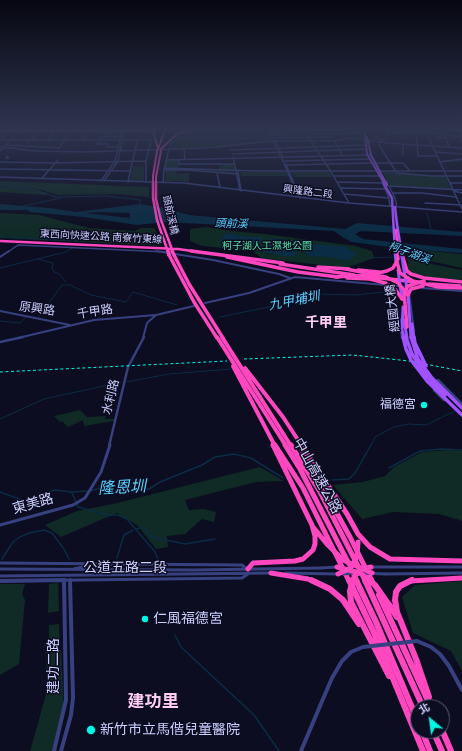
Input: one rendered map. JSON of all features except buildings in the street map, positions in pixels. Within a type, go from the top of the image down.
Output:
[{"type":"highway","points":[[155,177],[158,163]]},
{"type":"highway","name":"頭前溪橋","points":[[155,177],[156,199],[161,220],[175,254]]},
{"type":"highway","name":"頭前溪橋","points":[[155,177],[153,198],[157,220],[169,255]]},
{"type":"highway","points":[[335,277],[368,275],[387,271],[393,268],[398,260],[395,226],[397,224]]},
{"type":"highway","name":"東西向快速公路 南寮竹東線","points":[[0,241],[208,254],[295,265]]},
{"type":"highway","name":"東西向快速公路 南寮竹東線","points":[[0,241],[178,249],[372,277],[462,286]]},
{"type":"highway","points":[[401,249],[407,271],[411,274],[462,286]]},
{"type":"highway","name":"中山高速公路","points":[[175,254],[189,284],[320,492],[352,552],[419,699]]},
{"type":"highway","points":[[208,254],[298,272],[366,279],[385,283],[395,289],[402,298]]},
{"type":"highway","name":"中山高速公路","points":[[169,255],[194,302],[260,403],[311,489],[376,622],[410,710]]},
{"type":"highway","points":[[283,263],[383,271],[392,267],[396,260]]},
{"type":"highway","points":[[396,260],[400,273],[404,276],[420,284],[438,287]]},
{"type":"highway","points":[[346,269],[380,275],[391,279],[409,294],[411,289],[417,286],[462,286]]},
{"type":"highway","points":[[408,343],[407,318],[403,295],[405,289],[412,284],[424,281],[462,286]]},
{"type":"highway","points":[[223,346],[272,442],[303,488],[320,520],[410,712]]},
{"type":"highway","points":[[234,355],[283,417],[362,539],[370,547],[390,559],[462,561]]},
{"type":"highway","points":[[295,435],[357,551],[428,699]]},
{"type":"highway","points":[[272,442],[274,449],[312,525],[326,544],[340,558],[356,569],[374,585],[389,604],[402,626],[416,659],[429,699]]},
{"type":"highway","points":[[347,514],[358,542],[356,569],[351,586],[352,602],[368,637],[410,714]]},
{"type":"highway","points":[[248,571],[253,563],[295,561],[303,559],[313,550],[315,544],[315,536],[312,525]]},
{"type":"highway","points":[[337,567],[372,570]]},
{"type":"highway","points":[[338,574],[356,569]]},
{"type":"highway","points":[[271,573],[308,579],[330,589],[343,600],[368,637]]},
{"type":"highway","points":[[402,626],[395,600],[396,592],[400,586],[412,580],[462,578]]},
{"type":"highway","points":[[420,739],[423,751]]},
{"type":"highway","points":[[425,739],[430,751]]},
{"type":"highway","points":[[437,739],[442,751]]},
{"type":"highway","points":[[446,739],[451,751]]},
{"type":"main road","points":[[372,163],[382,182],[387,186]]},
{"type":"main road","points":[[375,163],[387,186]]},
{"type":"main road","name":"經國大橋","points":[[387,186],[394,199],[404,276],[409,294],[412,316],[410,334],[418,359],[432,378],[462,410]]},
{"type":"main road","name":"經國大橋","points":[[387,186],[392,198],[396,260],[402,298],[405,332],[415,364],[462,410]]},
{"type":"main road","points":[[403,307],[402,335],[411,360],[440,395],[462,410]]},
{"type":"main road","points":[[412,316],[415,343],[422,360],[435,379],[462,410]]},
{"type":"street","points":[[42,178],[54,163]]},
{"type":"street","points":[[110,171],[114,163]]},
{"type":"street","points":[[103,181],[116,163]]},
{"type":"street","points":[[128,182],[132,163]]},
{"type":"street","points":[[146,163],[146,183]]},
{"type":"street","points":[[164,183],[165,163]]},
{"type":"street","points":[[179,163],[234,164],[241,190]]},
{"type":"street","points":[[285,163],[299,197]]},
{"type":"street","points":[[288,171],[287,165],[370,163]]},
{"type":"street","points":[[391,163],[397,173],[462,177]]},
{"type":"street","points":[[403,163],[409,170]]},
{"type":"street","points":[[387,186],[393,193],[397,207],[462,211],[461,205],[440,163]]},
{"type":"street","points":[[326,164],[349,203]]},
{"type":"street","points":[[0,169],[130,171]]},
{"type":"street","points":[[164,169],[236,171],[462,171]]},
{"type":"street","points":[[164,169],[237,174]]},
{"type":"street","points":[[236,171],[241,190]]},
{"type":"street","points":[[396,171],[444,171]]},
{"type":"street","points":[[217,172],[220,187]]},
{"type":"street","points":[[334,176],[379,176]]},
{"type":"street","points":[[0,177],[146,183]]},
{"type":"street","points":[[0,177],[146,183]]},
{"type":"street","points":[[336,182],[382,182],[389,198],[390,206]]},
{"type":"street","name":"興隆路二段","points":[[146,183],[220,187],[349,203],[397,207]]},
{"type":"street","name":"興隆路二段","points":[[164,183],[241,190]]},
{"type":"street","points":[[450,183],[462,183]]},
{"type":"street","points":[[387,186],[462,191]]},
{"type":"street","points":[[340,188],[384,189]]},
{"type":"street","points":[[421,188],[422,193]]},
{"type":"street","points":[[454,191],[462,191]]},
{"type":"street","points":[[393,193],[422,193],[456,197]]},
{"type":"street","points":[[344,194],[389,198]]},
{"type":"street","name":"興隆路二段","points":[[349,203],[397,207]]},
{"type":"street","points":[[425,203],[461,205]]},
{"type":"street","points":[[0,257],[18,244],[175,254],[279,274],[290,278]]},
{"type":"street","points":[[205,303],[252,292],[290,278],[300,277],[410,287],[462,286]]},
{"type":"street","points":[[395,286],[400,291],[409,294],[410,287]]},
{"type":"street","points":[[400,291],[405,312],[402,316],[401,321],[403,346],[407,356],[417,357],[419,355],[414,335],[414,322],[412,316],[402,316]]},
{"type":"street","name":"千甲路","points":[[0,342],[70,325],[107,318],[156,315],[194,306]]},
{"type":"street","name":"原興路","points":[[0,312],[70,325]]},
{"type":"street","name":"水利路","points":[[79,502],[89,493],[101,472],[109,447],[128,366],[143,339],[147,323],[156,315]]},
{"type":"street","points":[[401,321],[404,325],[405,343],[411,356],[411,360]]},
{"type":"street","points":[[401,321],[414,322]]},
{"type":"street","points":[[414,322],[411,326],[415,347],[422,360]]},
{"type":"street","points":[[441,384],[462,410],[434,390],[439,388],[441,384]]},
{"type":"street","name":"東美路","points":[[0,526],[79,502]]},
{"type":"street","name":"公道五路二段","points":[[0,563],[242,565],[248,571]]},
{"type":"street","points":[[68,570],[95,564]]},
{"type":"street","name":"公道五路二段","points":[[0,576],[248,571],[337,567]]},
{"type":"street","points":[[372,570],[384,567],[462,567]]},
{"type":"street","name":"公道五路二段","points":[[0,569],[248,571],[271,573],[338,574]]},
{"type":"street","points":[[372,570],[386,574],[462,573]]},
{"type":"street","name":"公道五路二段","points":[[0,581],[242,578],[248,571]]},
{"type":"street","name":"建功二路","points":[[54,751],[64,714],[66,700],[64,580]]},
{"type":"street","name":"建功二路","points":[[61,751],[71,715],[73,698],[70,580]]},
{"type":"street","points":[[302,751],[320,706],[342,661],[351,652],[363,647],[417,641],[431,647],[440,654],[449,666],[462,690]]},
{"type":"green space","points":[[165,163],[179,163],[178,168],[218,170],[220,164],[234,164],[235,173],[167,170],[167,168],[164,168]]},
{"type":"green space","points":[[144,166],[144,181],[130,181],[133,167]]},
{"type":"green space","points":[[176,170],[178,177],[178,174],[189,173],[189,182],[165,181],[166,171]]},
{"type":"green space","points":[[382,171],[445,176],[451,189],[390,186]]},
{"type":"green space","points":[[240,172],[286,172],[288,176],[241,176]]},
{"type":"green space","points":[[291,172],[330,172],[332,177],[294,177]]},
{"type":"green space","points":[[0,181],[149,187],[149,197],[118,194],[59,195],[29,188],[47,193],[47,195],[0,192],[0,187],[28,189],[0,186]]},
{"type":"green space","points":[[0,213],[39,215],[89,228],[135,231],[141,228],[155,228],[162,246],[0,238]]},
{"type":"green space","name":"柯子湖人工濕地公園","points":[[206,227],[356,246],[372,251],[374,258],[346,268],[261,258],[254,252],[247,250],[202,246],[190,241],[190,229]]},
{"type":"green space","points":[[408,249],[462,254],[462,268],[425,260],[425,258],[408,252]]},
{"type":"green space","points":[[407,254],[432,264],[462,270],[462,282],[425,278],[408,271]]},
{"type":"green space","points":[[80,410],[87,417],[106,416],[105,419],[115,419],[114,421],[84,426],[83,420],[68,427],[54,416]]},
{"type":"green space","points":[[448,450],[462,451],[462,521],[439,514],[393,512],[362,519],[333,485],[363,482],[385,476],[394,467],[422,452]]},
{"type":"green space","points":[[260,467],[284,481],[256,482],[185,500],[189,510],[204,509],[216,512],[214,522],[202,519],[185,534],[167,536],[168,547],[156,549],[137,525],[117,513],[61,537],[45,525],[77,511],[113,504]]},
{"type":"green space","points":[[462,581],[462,671],[451,651],[413,633],[402,597],[415,585]]},
{"type":"green space","points":[[58,583],[59,611],[48,613],[49,584]]},
{"type":"green space","points":[[0,584],[25,584],[22,594],[25,600],[19,664],[0,675]]},
{"type":"green space","points":[[59,624],[60,644],[49,646],[49,625]]},
{"type":"green space","points":[[61,650],[64,710],[53,751],[30,751],[47,691],[46,651]]},
{"type":"water","name":"頭前溪","points":[[0,204],[76,212],[140,204],[189,215],[345,229],[357,223],[462,232],[462,236],[361,231],[355,234],[363,239],[462,249],[462,253],[404,249],[352,242],[334,231],[166,222],[137,225],[84,217],[30,212],[28,210],[0,210]],"holes":[[[99,212],[130,213],[130,218],[85,213]]]},
{"type":"water","points":[[228,233],[247,237],[264,237],[259,245],[247,245],[221,241],[222,237]]},
{"type":"water","points":[[274,238],[298,241],[295,244],[295,248],[298,254],[294,256],[283,256],[263,252],[270,239]]},
{"type":"water","points":[[302,244],[349,247],[348,249],[357,253],[350,260],[309,256],[306,255],[306,251]]},
{"type":"waterway","points":[[445,165],[447,168],[446,169]]},
{"type":"waterway","points":[[385,174],[396,173]]},
{"type":"waterway","points":[[273,174],[286,175]]},
{"type":"waterway","points":[[326,175],[331,175]]},
{"type":"waterway","points":[[451,183],[453,188]]},
{"type":"waterway","points":[[0,186],[36,190],[56,197],[106,196],[141,200],[140,204]]},
{"type":"waterway","points":[[23,206],[61,198]]},
{"type":"waterway","points":[[427,213],[431,230]]},
{"type":"waterway","points":[[0,237],[58,240]]},
{"type":"waterway","points":[[61,240],[77,241]]},
{"type":"waterway","points":[[0,268],[66,252],[72,248]]},
{"type":"waterway","name":"柯子湖溪","points":[[403,251],[414,255]]},
{"type":"waterway","points":[[368,258],[394,257]]},
{"type":"waterway","points":[[38,259],[53,263],[52,269],[54,272],[59,274],[66,282]]},
{"type":"waterway","name":"九甲埔圳","points":[[38,318],[62,285],[70,285],[91,295],[126,302],[133,292],[177,305]]},
{"type":"waterway","name":"九甲埔圳","points":[[220,317],[288,303],[317,294],[356,295],[393,291]]},
{"type":"waterway","points":[[0,321],[20,323],[26,317]]},
{"type":"waterway","points":[[126,382],[169,374],[231,369]]},
{"type":"waterway","points":[[0,419],[44,399],[122,382]]},
{"type":"waterway","name":"隆恩圳","points":[[371,446],[375,437],[394,427],[409,424],[426,425],[455,411]]},
{"type":"waterway","name":"隆恩圳","points":[[332,480],[349,479],[355,473],[371,445]]},
{"type":"waterway","points":[[389,468],[420,451],[442,449],[462,450]]},
{"type":"waterway","name":"隆恩圳","points":[[90,491],[103,487],[122,485],[131,488],[149,489],[160,482],[202,465],[215,457],[234,454],[251,458],[283,478]]},
{"type":"waterway","name":"隆恩圳","points":[[0,492],[27,502],[54,490],[72,492],[87,491]]},
{"type":"waterway","points":[[72,493],[78,507],[108,515],[118,515],[127,519],[155,552],[158,559]]},
{"type":"waterway","points":[[136,529],[144,527],[152,537],[185,544],[215,539]]},
{"type":"waterway","points":[[2,559],[13,542],[20,537],[29,533],[44,530],[52,533],[64,549],[69,559]]},
{"type":"waterway","points":[[117,558],[124,535],[133,530]]},
{"type":"waterway","points":[[175,635],[181,647],[254,715],[279,751]]},
{"type":"railway","points":[[244,359],[353,355],[409,361],[462,371]]},
{"type":"railway","points":[[0,372],[227,361]]},
{"type":"place","name":"福德宮","points":[[424,405]]},
{"type":"place","name":"仁風福德宮","points":[[145,619]]},
{"type":"place","name":"新竹市立馬偕兒童醫院","points":[[91,730]]},
{"type":"district","name":"千甲里","points":[[326,323]]},
{"type":"district","name":"建功里","points":[[153,702]]}]
